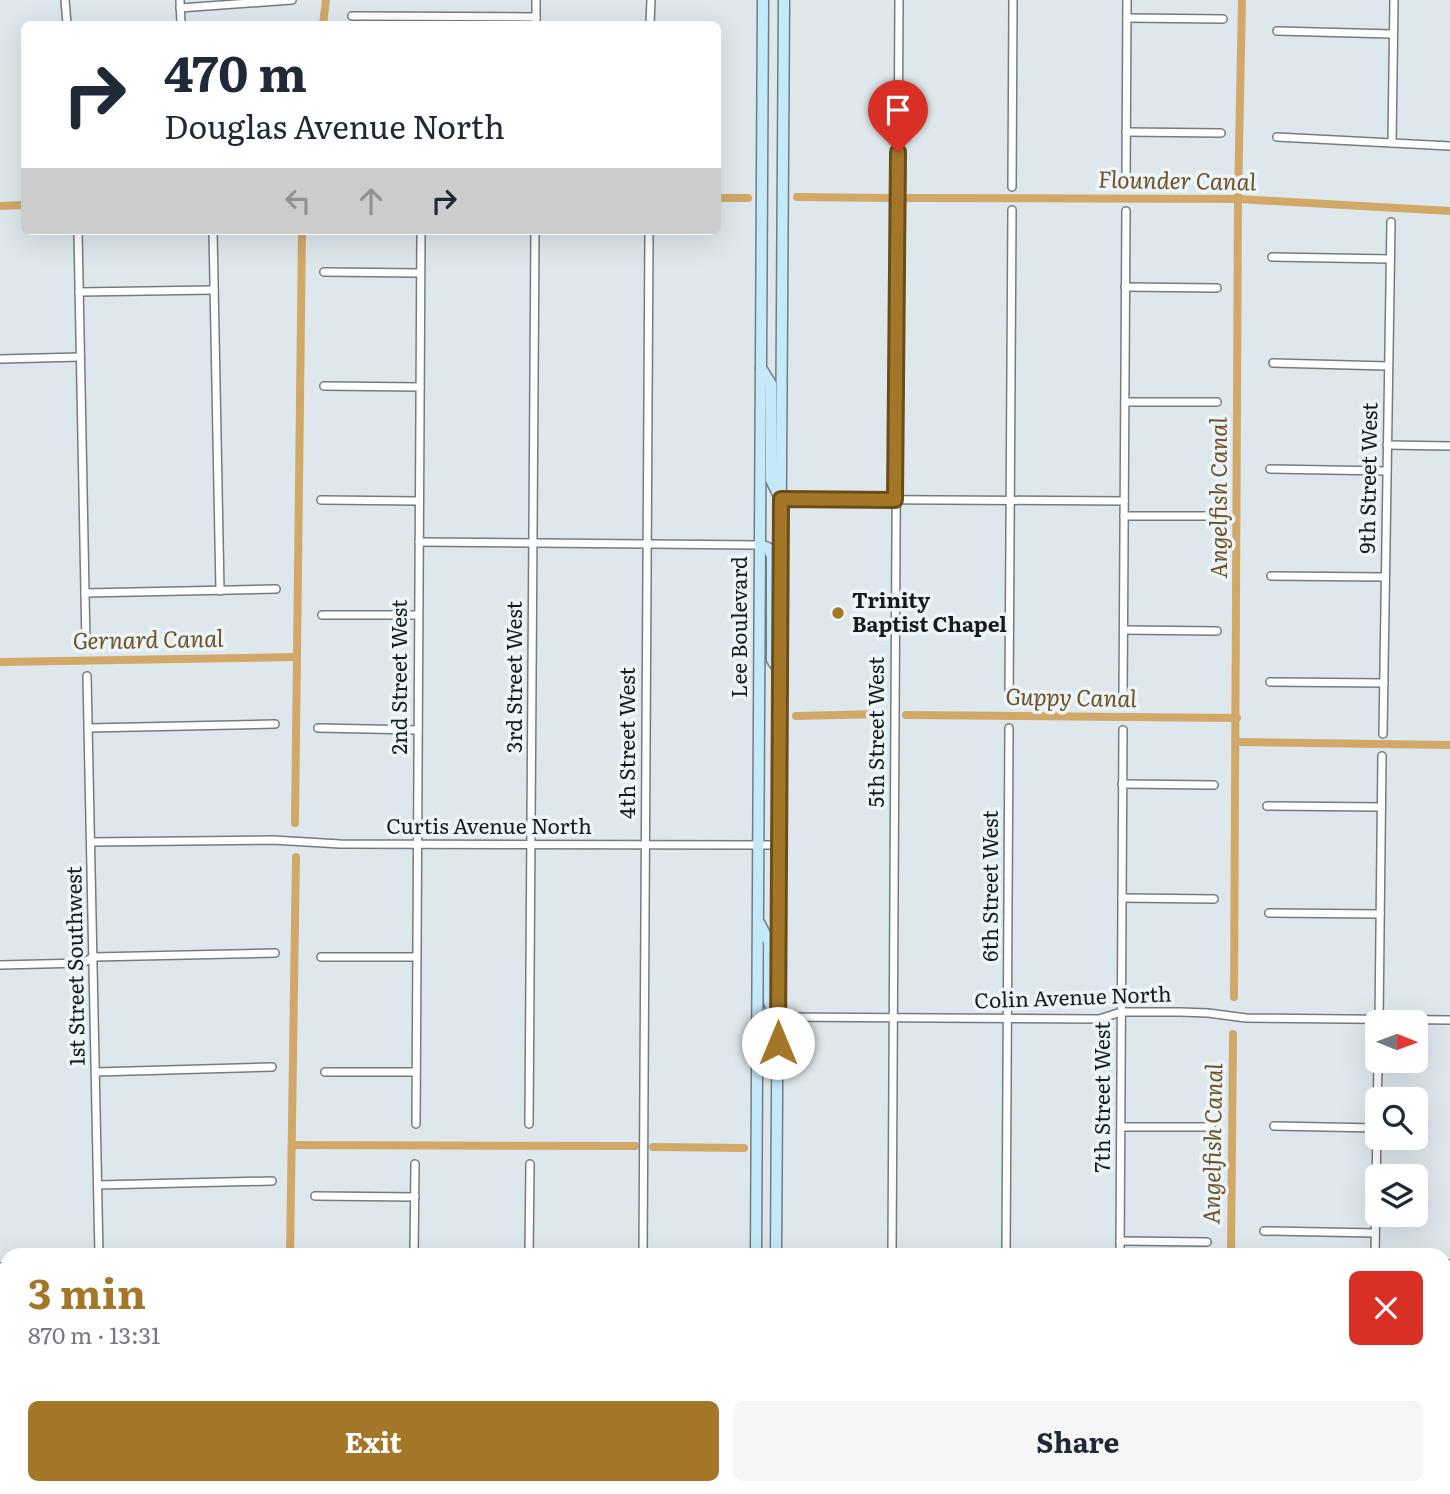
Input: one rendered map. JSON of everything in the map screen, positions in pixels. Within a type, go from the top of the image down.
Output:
[{"type":"main road","name":"Lee Boulevard","points":[[756,1248],[763,0]]},
{"type":"main road","name":"Lee Boulevard","points":[[776,1248],[785,0]]},
{"type":"main road","points":[[761,367],[771,384],[771,480],[781,499]]},
{"type":"main road","points":[[760,545],[768,548],[772,556],[772,660],[780,673]]},
{"type":"main road","points":[[758,920],[769,942],[769,1002],[778,1017]]},
{"type":"street","points":[[65,0],[67,21]]},
{"type":"street","points":[[180,4],[292,0]]},
{"type":"street","points":[[352,16],[536,21],[536,0]]},
{"type":"street","points":[[650,21],[651,0]]},
{"type":"street","name":"5th Street West","points":[[891,1248],[899,0]]},
{"type":"street","points":[[1012,187],[1013,0]]},
{"type":"street","points":[[1126,183],[1127,0]]},
{"type":"street","points":[[1392,143],[1394,0]]},
{"type":"street","points":[[1127,18],[1223,19]]},
{"type":"street","points":[[1277,31],[1392,34]]},
{"type":"street","points":[[1126,132],[1222,133]]},
{"type":"street","points":[[1277,137],[1450,146]]},
{"type":"street","points":[[1009,699],[1012,210]]},
{"type":"street","points":[[1123,701],[1126,211]]},
{"type":"street","name":"9th Street West","points":[[1383,734],[1391,222]]},
{"type":"street","points":[[78,235],[86,645]]},
{"type":"street","points":[[213,235],[220,591]]},
{"type":"street","name":"2nd Street West","points":[[416,1124],[421,235]]},
{"type":"street","name":"3rd Street West","points":[[529,1124],[535,235]]},
{"type":"street","name":"4th Street West","points":[[643,1248],[649,235]]},
{"type":"street","points":[[1272,257],[1390,259]]},
{"type":"street","points":[[324,272],[421,273]]},
{"type":"street","points":[[1125,287],[1217,288]]},
{"type":"street","points":[[79,292],[214,290]]},
{"type":"street","points":[[0,359],[80,357]]},
{"type":"street","points":[[1273,363],[1388,366]]},
{"type":"street","points":[[324,386],[420,387]]},
{"type":"street","points":[[1125,401],[1217,402]]},
{"type":"street","points":[[1387,445],[1450,446]]},
{"type":"street","points":[[1270,469],[1387,471]]},
{"type":"street","points":[[781,499],[1124,502]]},
{"type":"street","points":[[321,500],[419,501]]},
{"type":"street","points":[[1124,516],[1216,516]]},
{"type":"street","points":[[419,541],[760,545]]},
{"type":"street","points":[[1271,576],[1385,577]]},
{"type":"street","points":[[85,593],[276,589]]},
{"type":"street","points":[[322,615],[418,615]]},
{"type":"street","points":[[1124,630],[1217,631]]},
{"type":"street","name":"1st Street Southwest","points":[[87,676],[99,1248]]},
{"type":"street","points":[[1270,682],[1384,683]]},
{"type":"street","points":[[88,728],[275,724]]},
{"type":"street","points":[[318,728],[418,730]]},
{"type":"street","name":"6th Street West","points":[[1006,1248],[1009,728]]},
{"type":"street","name":"7th Street West","points":[[1120,1248],[1123,730]]},
{"type":"street","points":[[1379,1010],[1382,756]]},
{"type":"street","points":[[1122,784],[1214,785]]},
{"type":"street","points":[[1268,806],[1381,807]]},
{"type":"street","name":"Curtis Avenue North","points":[[91,842],[283,840],[340,844],[779,845]]},
{"type":"street","points":[[1122,898],[1214,899]]},
{"type":"street","points":[[1269,913],[1380,914]]},
{"type":"street","points":[[0,965],[83,963],[93,957],[275,953]]},
{"type":"street","points":[[321,957],[416,957]]},
{"type":"street","name":"Colin Avenue North","points":[[778,1017],[1099,1019],[1121,1012],[1365,1020]]},
{"type":"street","name":"Colin Avenue North","points":[[1428,1020],[1450,1020]]},
{"type":"street","points":[[96,1072],[272,1067]]},
{"type":"street","points":[[325,1072],[416,1072]]},
{"type":"street","points":[[1274,1126],[1365,1128]]},
{"type":"street","points":[[1121,1127],[1211,1127]]},
{"type":"street","points":[[1375,1248],[1377,1150]]},
{"type":"street","points":[[414,1248],[415,1164]]},
{"type":"street","points":[[529,1248],[530,1164]]},
{"type":"street","points":[[97,1185],[272,1181]]},
{"type":"street","points":[[315,1196],[415,1197]]},
{"type":"street","points":[[1264,1231],[1375,1233]]},
{"type":"street","points":[[1120,1241],[1207,1242]]},
{"type":"waterway","points":[[323,21],[326,0]]},
{"type":"waterway","name":"Angelfish Canal","points":[[1234,997],[1238,199],[1242,0]]},
{"type":"waterway","name":"Flounder Canal","points":[[797,197],[891,198]]},
{"type":"waterway","name":"Flounder Canal","points":[[721,198],[748,198]]},
{"type":"waterway","name":"Flounder Canal","points":[[904,198],[1238,199],[1450,211]]},
{"type":"waterway","name":"Flounder Canal","points":[[0,206],[21,205]]},
{"type":"waterway","points":[[295,823],[302,235]]},
{"type":"waterway","name":"Gernard Canal","points":[[0,662],[296,657]]},
{"type":"waterway","name":"Guppy Canal","points":[[796,716],[882,714]]},
{"type":"waterway","name":"Guppy Canal","points":[[906,715],[1237,718]]},
{"type":"waterway","points":[[1236,742],[1450,745]]},
{"type":"waterway","points":[[290,1248],[296,857]]},
{"type":"waterway","name":"Angelfish Canal","points":[[1231,1248],[1233,1034]]},
{"type":"waterway","points":[[292,1145],[635,1146]]},
{"type":"waterway","points":[[653,1147],[744,1148]]},
{"type":"place","name":"Trinity Baptist Chapel","points":[[838,613]]},
{"type":"route","points":[[778,1043],[781,499],[895,500],[898,152]]}]
